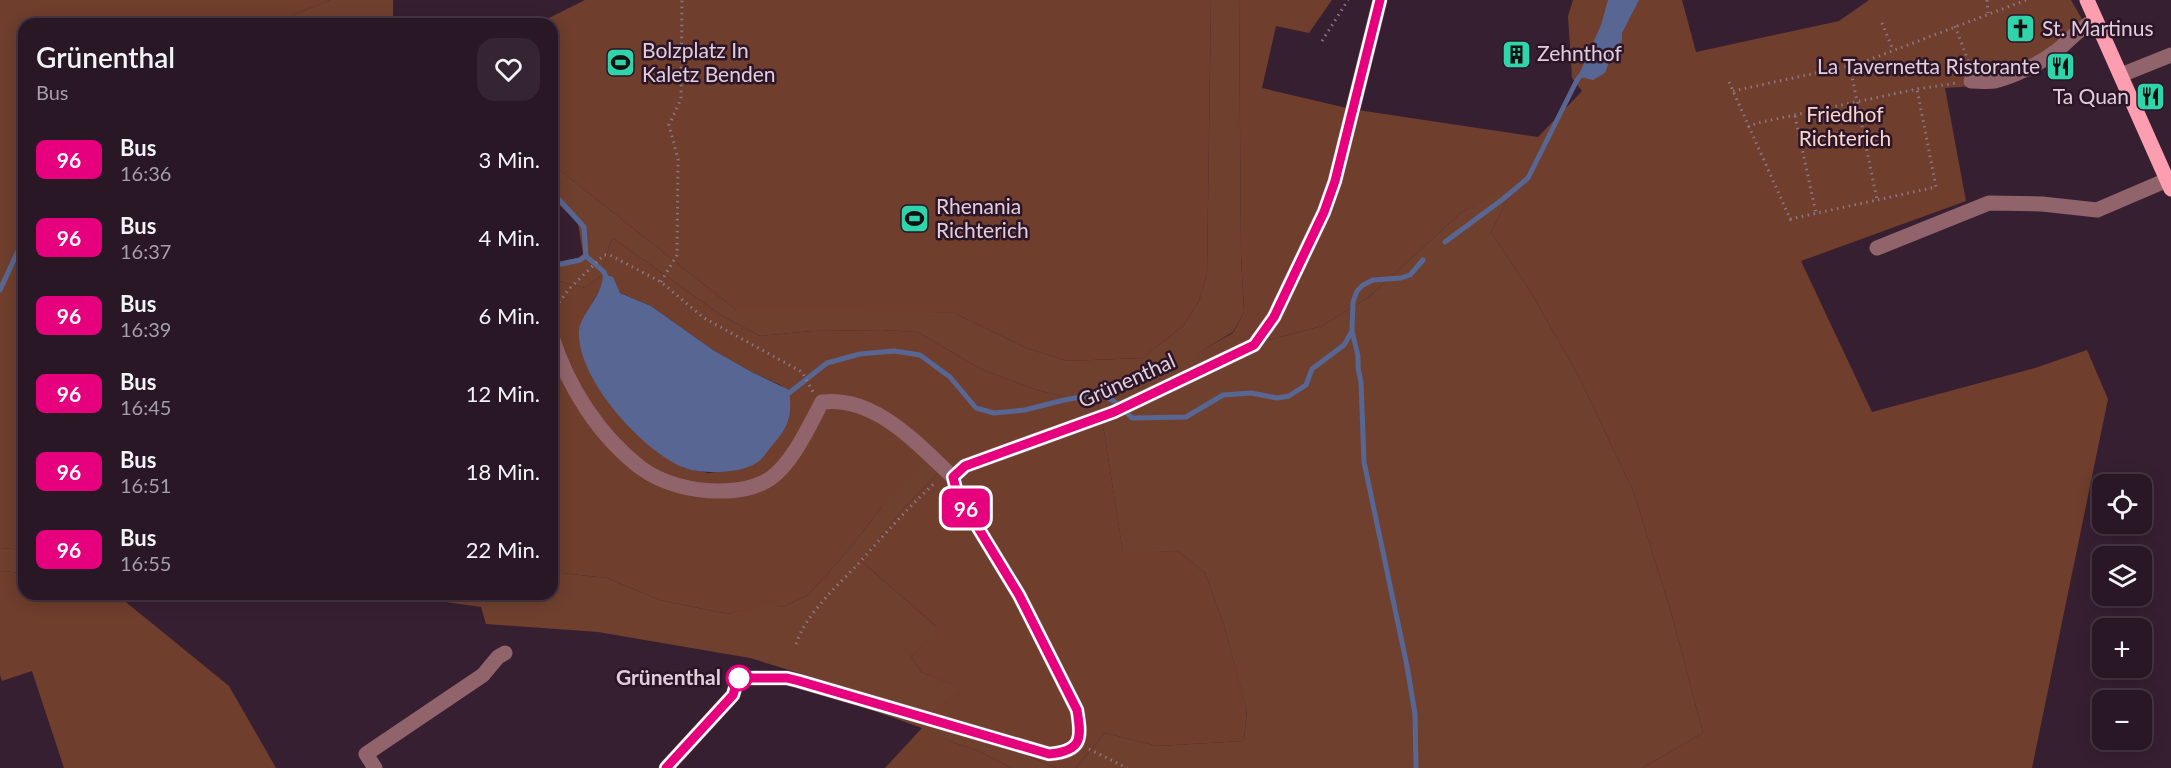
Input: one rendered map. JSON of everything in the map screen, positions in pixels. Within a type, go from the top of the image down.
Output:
[{"type":"main road","points":[[2087,0],[2121,75],[2165,161],[2169,184]]},
{"type":"street","name":"Grünenthal","points":[[953,477],[965,466],[1114,412],[1254,345],[1274,317],[1324,212],[1335,181],[1380,0]]},
{"type":"street","points":[[1971,81],[1992,81],[2005,78],[2036,63],[2055,52],[2081,27],[2096,20]]},
{"type":"street","points":[[2121,75],[2171,55]]},
{"type":"street","points":[[1877,248],[1989,203],[2042,204],[2097,210],[2169,184]]},
{"type":"street","points":[[558,352],[569,379],[588,411],[606,434],[642,469],[682,487],[705,491],[744,490],[771,478],[791,456],[822,402],[838,400],[863,406],[890,421],[953,477],[957,493],[1019,595],[1077,710],[1080,731],[1077,743],[1067,753],[1049,754],[787,678],[738,678],[733,695],[666,768]]},
{"type":"street","points":[[375,768],[366,754],[483,675],[498,657],[505,653]]},
{"type":"path","points":[[661,282],[677,255],[678,159],[669,125],[681,99],[682,0]]},
{"type":"path","points":[[1322,42],[1348,0]]},
{"type":"path","points":[[1987,0],[1988,13]]},
{"type":"path","points":[[1732,91],[1850,67],[2026,0]]},
{"type":"path","points":[[1882,23],[1893,50]]},
{"type":"path","points":[[1748,127],[1757,123],[1917,89],[1971,81],[1972,71],[1955,26]]},
{"type":"path","points":[[1850,67],[1877,200]]},
{"type":"path","points":[[1729,82],[1791,221],[1816,213],[1936,187],[1917,89]]},
{"type":"path","points":[[1795,116],[1816,213]]},
{"type":"path","points":[[558,304],[589,269],[603,256],[610,255],[661,282],[704,318],[802,372],[810,388]]},
{"type":"path","points":[[796,644],[803,627],[819,607],[915,501],[945,474],[953,477]]},
{"type":"path","points":[[1077,743],[1127,768]]},
{"type":"green space","points":[[0,0],[330,0],[286,18],[18,18],[18,550],[0,548]]},
{"type":"green space","name":"Rhenania Richterich","points":[[585,0],[1211,0],[1207,275],[1199,301],[1184,325],[1143,358],[1067,361],[1026,348],[954,313],[736,310],[558,169],[558,18],[549,18]]},
{"type":"green space","name":"Friedhof Richterich","points":[[1239,0],[1332,0],[1309,33],[1276,26],[1262,88],[1351,109],[1538,137],[1582,91],[1572,78],[1568,16],[1573,0],[1682,0],[1696,52],[1839,21],[1869,0],[2071,0],[2087,28],[1992,85],[1945,88],[1966,201],[1801,261],[1872,412],[2035,368],[2087,350],[2108,399],[2032,768],[1642,768],[1703,733],[1672,616],[1634,493],[1579,377],[1530,291],[1491,232],[1511,193],[1508,189],[1462,212],[1369,297],[1322,326],[1254,344],[1202,372],[1195,354],[1233,333],[1244,312],[1241,256]]},
{"type":"green space","points":[[613,238],[721,315],[760,336],[812,331],[918,332],[981,369],[1037,390],[1071,398],[1096,395],[1102,418],[1123,552],[1178,551],[1205,573],[1224,625],[1247,709],[1244,741],[1157,746],[1105,733],[1076,768],[1056,768],[1024,754],[946,740],[979,751],[1012,768],[885,768],[922,728],[863,707],[960,688],[921,672],[911,656],[937,627],[861,561],[904,508],[939,472],[881,508],[847,552],[808,595],[783,607],[766,605],[728,614],[659,600],[607,578],[558,573],[558,281],[585,288],[602,275]],"holes":[[[602,285],[651,306],[713,350],[786,390],[735,470],[709,473],[683,468],[593,379],[583,354],[579,329]]]},
{"type":"green space","points":[[0,571],[18,572],[18,600],[123,600],[229,686],[276,768],[64,768],[32,671],[2,681],[0,675]]},
{"type":"shaded area","points":[[330,0],[393,0],[393,18],[286,18]]},
{"type":"shaded area","points":[[1211,0],[1239,0],[1241,256],[1244,312],[1233,332],[1196,354],[1202,371],[1254,344],[1322,326],[1369,297],[1462,212],[1508,188],[1511,193],[1491,232],[1530,291],[1579,377],[1634,493],[1672,616],[1703,733],[1642,768],[1076,768],[1105,733],[1157,746],[1244,741],[1247,710],[1224,625],[1205,573],[1178,551],[1123,553],[1102,418],[1096,395],[1071,398],[1037,390],[981,369],[918,332],[812,331],[760,336],[721,315],[613,238],[602,275],[585,288],[558,281],[558,262],[578,258],[583,254],[578,223],[558,204],[558,169],[736,310],[954,313],[1026,348],[1067,361],[1143,358],[1184,325],[1199,301],[1207,275]]},
{"type":"shaded area","points":[[928,461],[939,472],[904,508],[861,561],[938,628],[911,656],[921,672],[961,688],[931,713],[750,658],[598,632],[486,624],[481,607],[431,600],[558,600],[558,573],[607,578],[659,600],[728,614],[766,604],[783,607],[808,595],[847,552],[881,508]]},
{"type":"shaded area","points":[[0,548],[18,550],[18,572],[0,571]]},
{"type":"shaded area","points":[[939,726],[1024,754],[1056,768],[1012,768],[979,751],[946,740],[938,731]]},
{"type":"water","points":[[1608,0],[1639,0],[1622,33],[1618,54],[1610,60],[1605,73],[1593,80],[1580,77],[1580,72],[1601,25]]},
{"type":"water","points":[[603,276],[613,277],[620,293],[651,306],[713,350],[789,390],[788,422],[758,462],[731,471],[690,470],[666,458],[648,445],[614,410],[599,390],[588,369],[581,349],[579,330],[583,318],[599,291]]},
{"type":"waterway","points":[[1445,242],[1528,178],[1577,80],[1584,71]]},
{"type":"waterway","points":[[558,199],[584,227],[586,256],[604,272],[607,280]]},
{"type":"waterway","points":[[0,290],[18,251]]},
{"type":"waterway","points":[[558,265],[580,260],[586,256]]},
{"type":"waterway","points":[[783,395],[789,393],[827,363],[860,354],[894,351],[920,355],[950,377],[976,408],[994,413],[1025,410],[1099,394],[1114,401],[1132,418],[1186,417],[1223,395],[1251,393],[1277,398],[1289,396],[1306,385],[1312,369],[1344,345],[1352,331],[1353,302],[1357,291],[1373,280],[1410,275],[1423,260]]},
{"type":"waterway","points":[[1352,331],[1361,382],[1364,462],[1407,666],[1415,714],[1416,768]]},
{"type":"bus line","name":"96","points":[[666,768],[733,695],[738,678],[787,678],[1049,754],[1067,753],[1077,743],[1080,731],[1077,710],[1019,595],[957,493],[953,477],[965,466],[1114,412],[1254,345],[1274,317],[1324,212],[1335,181],[1380,0]]},
{"type":"place","name":"St. Martinus","points":[[2021,29]]},
{"type":"place","name":"Zehnthof","points":[[1516,54]]},
{"type":"place","name":"Bolzplatz In Kaletz Benden","points":[[621,63]]},
{"type":"place","name":"La Tavernetta Ristorante","points":[[2061,67]]},
{"type":"place","name":"Ta Quan","points":[[2150,97]]},
{"type":"place","name":"Rhenania Richterich","points":[[915,219]]},
{"type":"place","name":"Grünenthal","points":[[739,678]]}]
